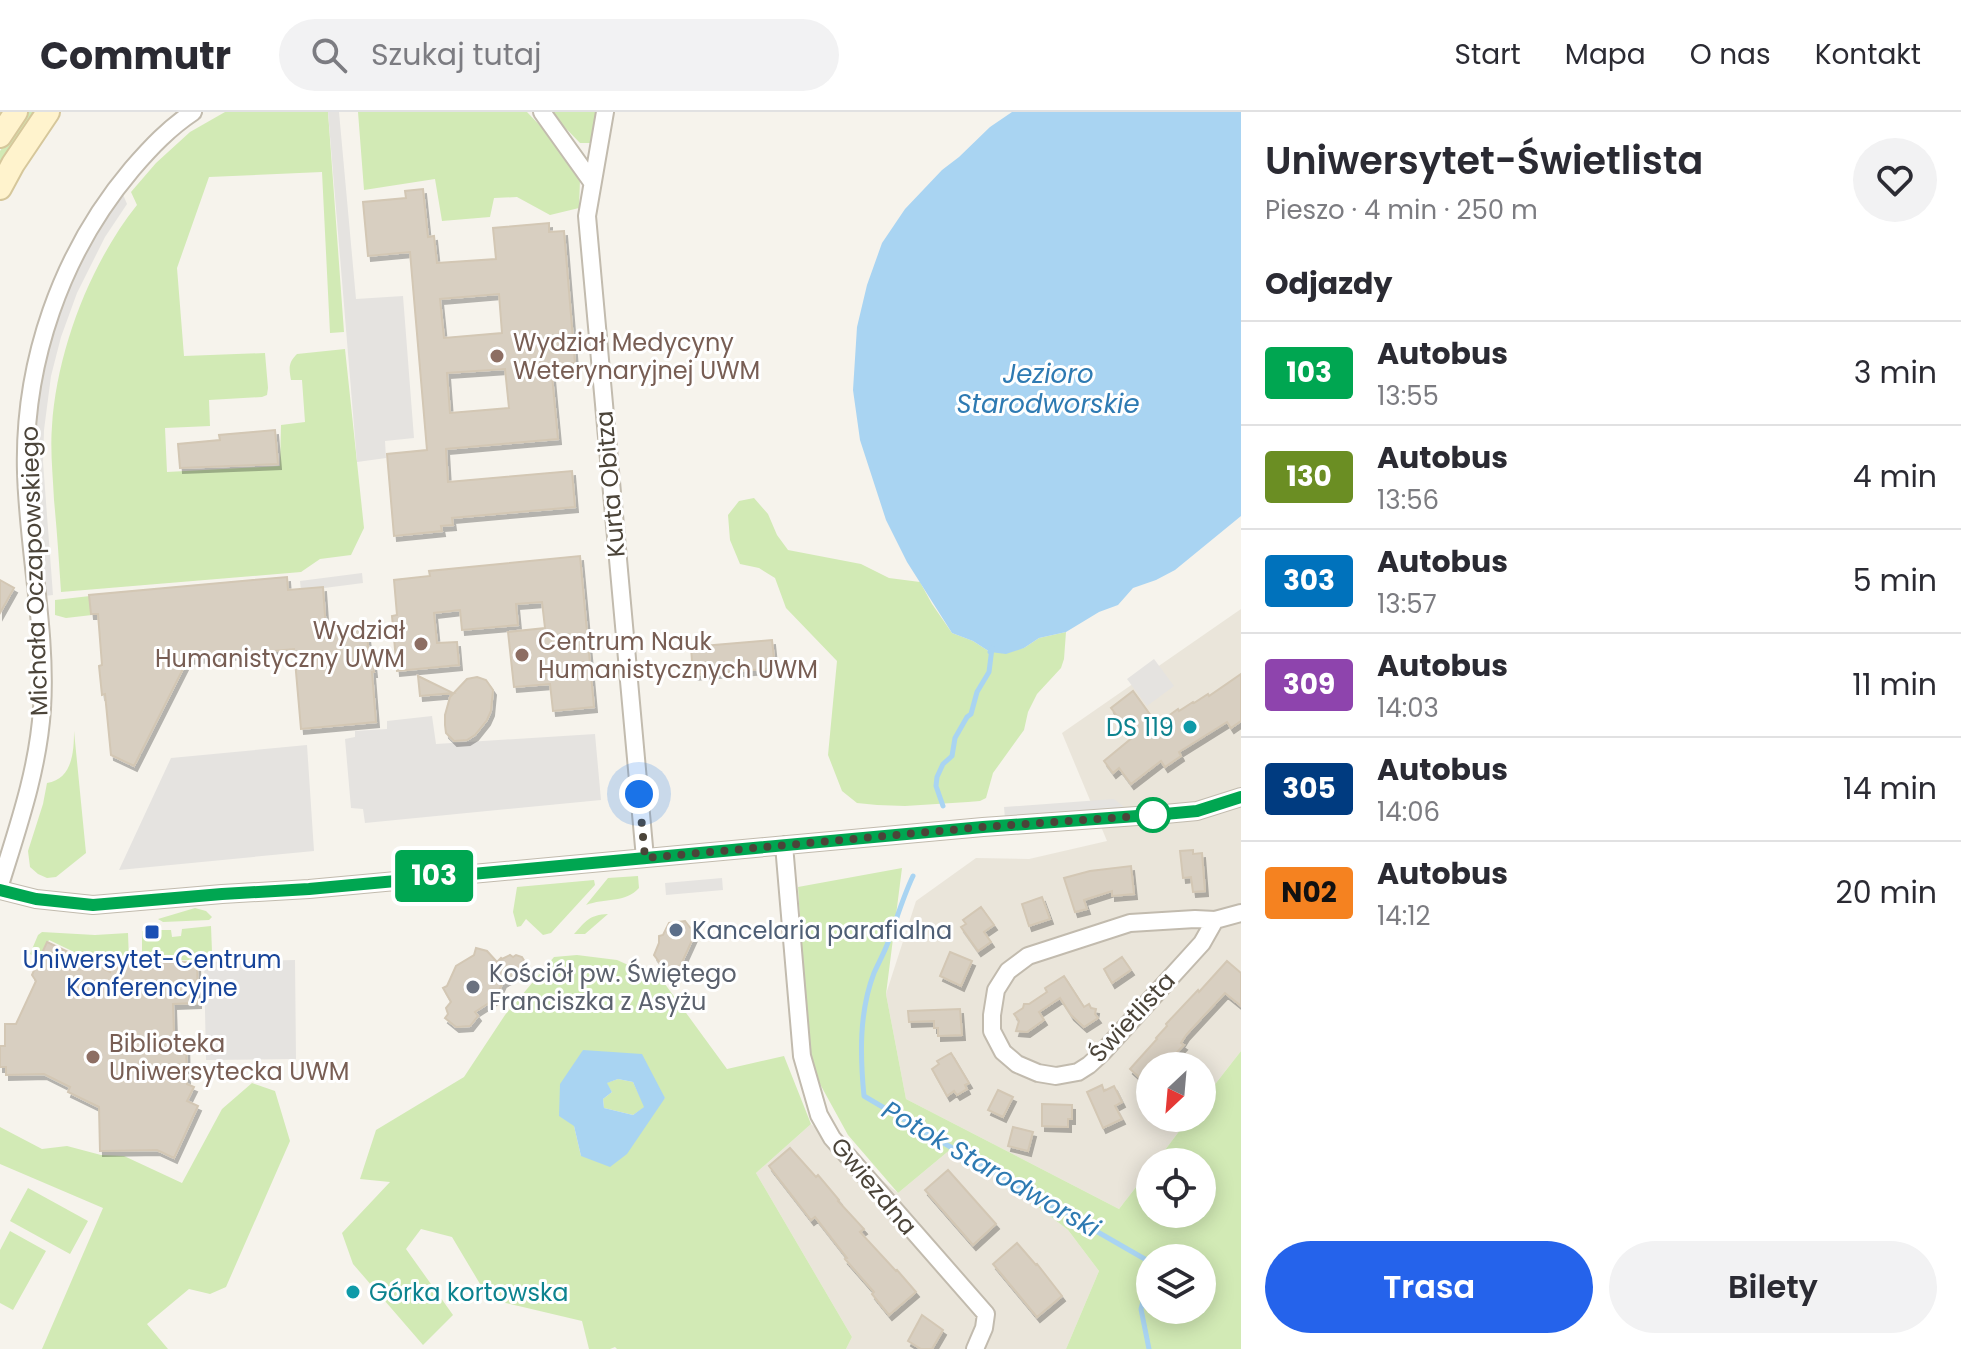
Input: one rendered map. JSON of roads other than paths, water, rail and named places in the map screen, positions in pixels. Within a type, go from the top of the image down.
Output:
[{"type":"main road","points":[[0,136],[16,112]]},
{"type":"main road","points":[[0,188],[48,112]]},
{"type":"street","name":"Michała Oczapowskiego","points":[[0,888],[31,781],[42,709],[39,624],[26,472],[28,423],[40,348],[49,316],[74,257],[116,188],[153,144],[193,112]]},
{"type":"street","points":[[542,112],[592,182]]},
{"type":"street","name":"Kurta Obitza","points":[[605,112],[587,216],[645,858]]},
{"type":"street","points":[[0,888],[36,899],[93,905],[1197,811],[1241,797]]},
{"type":"street","name":"Gwiezdna","points":[[784,845],[802,1056],[819,1115],[832,1138],[986,1314],[975,1349]]},
{"type":"street","name":"Świetlista","points":[[1215,920],[1202,943],[1102,1053],[1078,1072],[1056,1076],[1038,1073],[1017,1064],[997,1043],[992,1031],[996,990],[1008,971],[1028,956],[1130,923],[1215,920],[1241,913]]},
{"type":"water","name":"Jezioro Starodworskie","points":[[1012,112],[1241,112],[1241,516],[1175,570],[1133,588],[1118,605],[1099,612],[1066,632],[1039,638],[1024,648],[1006,654],[990,652],[952,633],[907,562],[886,520],[860,440],[853,390],[857,327],[882,243],[905,209],[942,170],[990,127]]},
{"type":"water","points":[[583,1050],[642,1054],[665,1098],[627,1154],[610,1167],[581,1156],[574,1126],[559,1116],[560,1084]],"holes":[[[618,1079],[633,1082],[644,1107],[633,1115],[604,1108],[603,1099],[612,1092],[607,1083]]]},
{"type":"waterway","name":"Potok Starodworski","points":[[943,806],[936,786],[937,777],[943,764],[952,756],[955,738],[971,714],[977,692],[989,672],[992,648],[990,652]]},
{"type":"waterway","name":"Potok Starodworski","points":[[913,876],[869,988],[861,1049],[864,1096],[1136,1254]]},
{"type":"waterway","name":"Potok Starodworski","points":[[1144,1324],[1149,1349]]},
{"type":"place","name":"Wydział Medycyny Weterynaryjnej UWM","points":[[497,356]]},
{"type":"place","name":"Wydział Humanistyczny UWM","points":[[421,644]]},
{"type":"place","name":"Centrum Nauk Humanistycznych UWM","points":[[522,655]]},
{"type":"place","name":"DS 119","points":[[1190,727]]},
{"type":"place","name":"Kancelaria parafialna","points":[[676,930]]},
{"type":"place","name":"Uniwersytet-Centrum Konferencyjne","points":[[152,932]]},
{"type":"place","name":"Kościół pw. Świętego Franciszka z Asyżu","points":[[473,987]]},
{"type":"place","name":"Biblioteka Uniwersytecka UWM","points":[[93,1057]]},
{"type":"place","name":"Górka kortowska","points":[[353,1292]]}]
